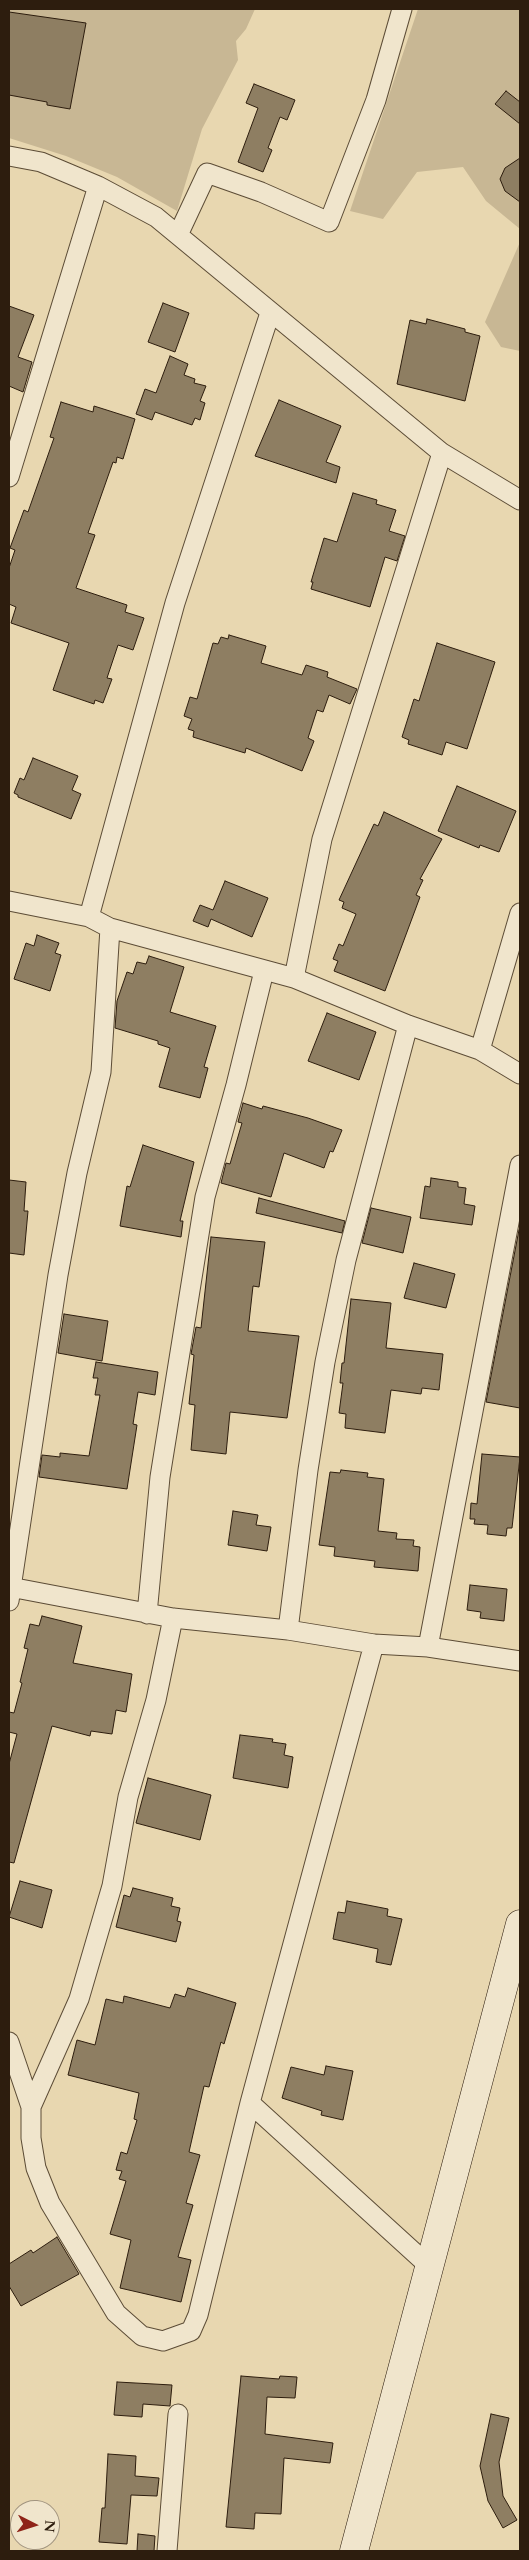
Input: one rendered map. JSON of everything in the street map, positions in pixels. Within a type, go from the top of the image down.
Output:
[{"type":"street","points":[[178,235],[207,173],[261,192],[329,222],[376,100],[402,9]]},
{"type":"street","points":[[9,156],[41,162],[98,186],[156,217],[442,454],[520,500]]},
{"type":"street","points":[[9,477],[98,186]]},
{"type":"street","points":[[89,917],[175,603],[270,313]]},
{"type":"street","points":[[294,978],[322,839],[442,454]]},
{"type":"street","points":[[9,901],[89,917],[110,928],[294,978],[408,1025],[480,1050],[520,1074]]},
{"type":"street","points":[[480,1050],[520,913]]},
{"type":"street","points":[[110,928],[100,1072],[77,1173],[58,1274],[9,1594],[173,1618],[288,1630],[374,1644],[428,1647],[520,1661]]},
{"type":"street","points":[[148,1614],[160,1477],[205,1197],[236,1086],[264,971]]},
{"type":"street","points":[[288,1630],[308,1470],[325,1362],[346,1260],[408,1025]]},
{"type":"street","points":[[428,1647],[520,1165]]},
{"type":"street","points":[[31,2107],[78,1999],[112,1886],[128,1797],[156,1700],[173,1618]]},
{"type":"street","points":[[9,2042],[31,2107],[31,2138],[36,2168],[50,2203],[116,2313],[142,2336],[163,2341],[191,2331],[198,2315],[250,2103],[374,1644]]},
{"type":"street","points":[[354,2551],[520,1924]]},
{"type":"street","points":[[250,2103],[429,2266]]},
{"type":"street","points":[[167,2551],[178,2414]]},
{"type":"shaded area","points":[[9,9],[255,9],[246,29],[236,41],[238,60],[202,129],[177,211],[117,177],[66,156],[9,138]]},
{"type":"shaded area","points":[[418,9],[520,9],[520,229],[486,201],[463,167],[417,172],[383,219],[350,211]]},
{"type":"shaded area","points":[[520,242],[520,351],[501,347],[485,322]]},
{"type":"building","points":[[9,12],[86,23],[70,109],[47,105],[47,102],[9,95]]},
{"type":"building","points":[[254,84],[295,100],[287,120],[280,117],[268,148],[272,150],[263,172],[238,162],[258,108],[246,103]]},
{"type":"building","points":[[506,91],[520,102],[520,124],[495,104]]},
{"type":"building","points":[[520,158],[520,202],[505,191],[500,179],[505,168]]},
{"type":"building","points":[[163,303],[189,313],[175,352],[148,342]]},
{"type":"building","points":[[9,306],[34,315],[18,357],[32,362],[23,392],[9,386]]},
{"type":"building","points":[[427,319],[465,329],[465,332],[480,336],[465,401],[397,384],[410,320],[426,324]]},
{"type":"building","points":[[170,356],[188,364],[184,375],[195,379],[194,383],[206,386],[200,401],[205,403],[200,420],[195,418],[192,425],[155,412],[152,420],[136,414],[145,389],[156,393]]},
{"type":"building","points":[[279,400],[341,426],[326,462],[340,467],[336,483],[255,456]]},
{"type":"building","points":[[61,402],[93,412],[94,406],[135,419],[123,459],[117,457],[116,463],[113,462],[88,533],[95,535],[76,588],[127,605],[125,612],[144,618],[133,650],[118,645],[107,678],[112,679],[103,703],[95,700],[94,704],[53,690],[69,643],[11,623],[16,607],[9,604],[9,568],[15,550],[10,548],[24,510],[28,512],[54,438],[50,437]]},
{"type":"building","points":[[353,493],[377,500],[376,504],[396,510],[389,531],[405,536],[397,561],[385,557],[370,607],[311,589],[313,582],[311,582],[324,538],[337,542]]},
{"type":"building","points":[[229,635],[266,646],[261,663],[302,675],[306,665],[328,672],[327,677],[357,689],[350,704],[329,695],[323,712],[317,710],[308,738],[314,741],[302,771],[246,748],[245,753],[193,737],[194,731],[188,729],[192,719],[184,716],[190,697],[197,699],[213,643],[218,644],[221,637],[228,639]]},
{"type":"building","points":[[437,643],[495,662],[467,749],[446,742],[442,755],[408,744],[409,740],[402,737],[414,699],[419,701]]},
{"type":"building","points":[[33,758],[78,776],[72,790],[81,794],[71,819],[18,797],[14,793],[20,778],[24,780]]},
{"type":"building","points":[[457,786],[516,811],[499,852],[480,845],[479,848],[438,831]]},
{"type":"building","points":[[384,812],[442,839],[420,879],[423,880],[416,895],[420,897],[385,991],[334,971],[338,961],[333,959],[339,944],[343,946],[356,914],[342,908],[344,902],[339,900],[374,824],[378,826]]},
{"type":"building","points":[[225,881],[268,898],[252,937],[211,919],[208,927],[193,921],[200,905],[213,910]]},
{"type":"building","points":[[37,935],[59,943],[55,953],[61,955],[50,991],[14,979],[26,943],[34,946]]},
{"type":"building","points":[[149,956],[184,967],[170,1012],[216,1026],[204,1067],[208,1068],[200,1098],[159,1087],[170,1048],[158,1044],[158,1041],[115,1028],[117,1001],[127,972],[133,974],[137,962],[146,964]]},
{"type":"building","points":[[327,1013],[376,1032],[359,1080],[308,1061]]},
{"type":"building","points":[[243,1103],[262,1109],[263,1106],[308,1118],[342,1130],[333,1152],[330,1151],[324,1168],[284,1153],[271,1197],[221,1183],[226,1163],[230,1164],[242,1123],[238,1122]]},
{"type":"building","points":[[143,1145],[194,1162],[180,1221],[183,1221],[181,1237],[120,1226],[127,1186],[130,1187]]},
{"type":"building","points":[[431,1178],[458,1182],[458,1187],[466,1188],[464,1204],[475,1206],[472,1225],[420,1218],[425,1186],[430,1187]]},
{"type":"building","points":[[9,1180],[26,1182],[24,1211],[28,1211],[24,1255],[9,1253]]},
{"type":"building","points":[[259,1198],[345,1221],[342,1233],[256,1213]]},
{"type":"building","points":[[371,1208],[411,1217],[403,1253],[362,1243]]},
{"type":"building","points":[[520,1230],[520,1408],[486,1402]]},
{"type":"building","points":[[211,1237],[265,1242],[259,1287],[253,1286],[248,1331],[299,1336],[287,1418],[230,1412],[226,1454],[191,1450],[195,1405],[189,1404],[194,1355],[191,1354],[196,1327],[201,1328]]},
{"type":"building","points":[[414,1263],[455,1274],[446,1308],[404,1298]]},
{"type":"building","points":[[351,1299],[391,1303],[386,1348],[443,1354],[439,1390],[422,1388],[421,1394],[391,1390],[385,1433],[345,1428],[346,1414],[339,1413],[343,1383],[340,1383],[342,1363],[344,1363]]},
{"type":"building","points":[[64,1314],[108,1321],[102,1361],[58,1353]]},
{"type":"building","points":[[96,1362],[158,1372],[155,1395],[138,1392],[133,1424],[137,1425],[127,1489],[39,1477],[42,1455],[60,1457],[60,1453],[89,1456],[100,1395],[95,1395],[98,1378],[93,1378]]},
{"type":"building","points":[[482,1454],[520,1457],[512,1528],[507,1528],[506,1536],[487,1534],[488,1525],[474,1524],[475,1519],[470,1519],[471,1503],[477,1504]]},
{"type":"building","points":[[341,1470],[368,1473],[367,1477],[384,1479],[378,1531],[397,1533],[396,1539],[414,1540],[413,1546],[420,1547],[418,1571],[374,1567],[375,1561],[334,1556],[335,1547],[319,1545],[330,1472],[340,1473]]},
{"type":"building","points":[[233,1511],[258,1515],[256,1525],[271,1527],[267,1551],[228,1545]]},
{"type":"building","points":[[470,1585],[507,1589],[504,1621],[480,1618],[481,1612],[467,1610]]},
{"type":"building","points":[[42,1616],[82,1626],[73,1663],[132,1674],[126,1712],[116,1710],[112,1734],[91,1731],[90,1736],[52,1726],[14,1863],[9,1862],[9,1764],[17,1734],[9,1732],[9,1712],[14,1713],[22,1683],[20,1682],[28,1649],[24,1648],[30,1624],[39,1626]]},
{"type":"building","points":[[240,1735],[273,1739],[272,1742],[286,1744],[284,1755],[293,1757],[288,1788],[233,1778]]},
{"type":"building","points":[[148,1778],[211,1795],[200,1840],[136,1823]]},
{"type":"building","points":[[20,1881],[52,1890],[42,1928],[9,1917]]},
{"type":"building","points":[[133,1888],[173,1898],[171,1906],[180,1908],[177,1921],[181,1922],[176,1942],[116,1927],[124,1895],[130,1897]]},
{"type":"building","points":[[347,1901],[388,1909],[387,1916],[402,1919],[391,1965],[376,1962],[378,1949],[333,1939],[338,1912],[345,1913]]},
{"type":"building","points":[[188,1988],[236,2003],[224,2044],[221,2042],[209,2087],[204,2086],[189,2152],[200,2155],[186,2203],[193,2205],[178,2257],[191,2260],[181,2302],[120,2288],[131,2240],[110,2234],[126,2181],[119,2179],[122,2171],[116,2170],[121,2152],[127,2154],[137,2120],[134,2119],[139,2093],[68,2075],[77,2040],[95,2045],[106,1999],[123,2003],[124,1996],[170,2008],[175,1994],[185,1997]]},
{"type":"building","points":[[326,2066],[353,2071],[343,2120],[321,2115],[322,2111],[282,2098],[291,2067],[324,2075]]},
{"type":"building","points":[[57,2237],[79,2274],[21,2306],[9,2286],[9,2264],[31,2250],[33,2253]]},
{"type":"building","points":[[241,2376],[279,2379],[280,2376],[297,2377],[295,2398],[267,2397],[265,2434],[333,2443],[330,2463],[284,2458],[281,2514],[255,2513],[254,2529],[226,2527]]},
{"type":"building","points":[[117,2382],[172,2385],[170,2406],[143,2404],[142,2417],[114,2415]]},
{"type":"building","points":[[491,2414],[509,2418],[499,2462],[503,2496],[517,2520],[503,2528],[488,2501],[480,2466]]},
{"type":"building","points":[[108,2454],[136,2456],[135,2476],[159,2478],[157,2496],[131,2495],[127,2544],[99,2542],[102,2508],[105,2508]]},
{"type":"building","points":[[138,2534],[155,2536],[154,2551],[137,2551]]}]
